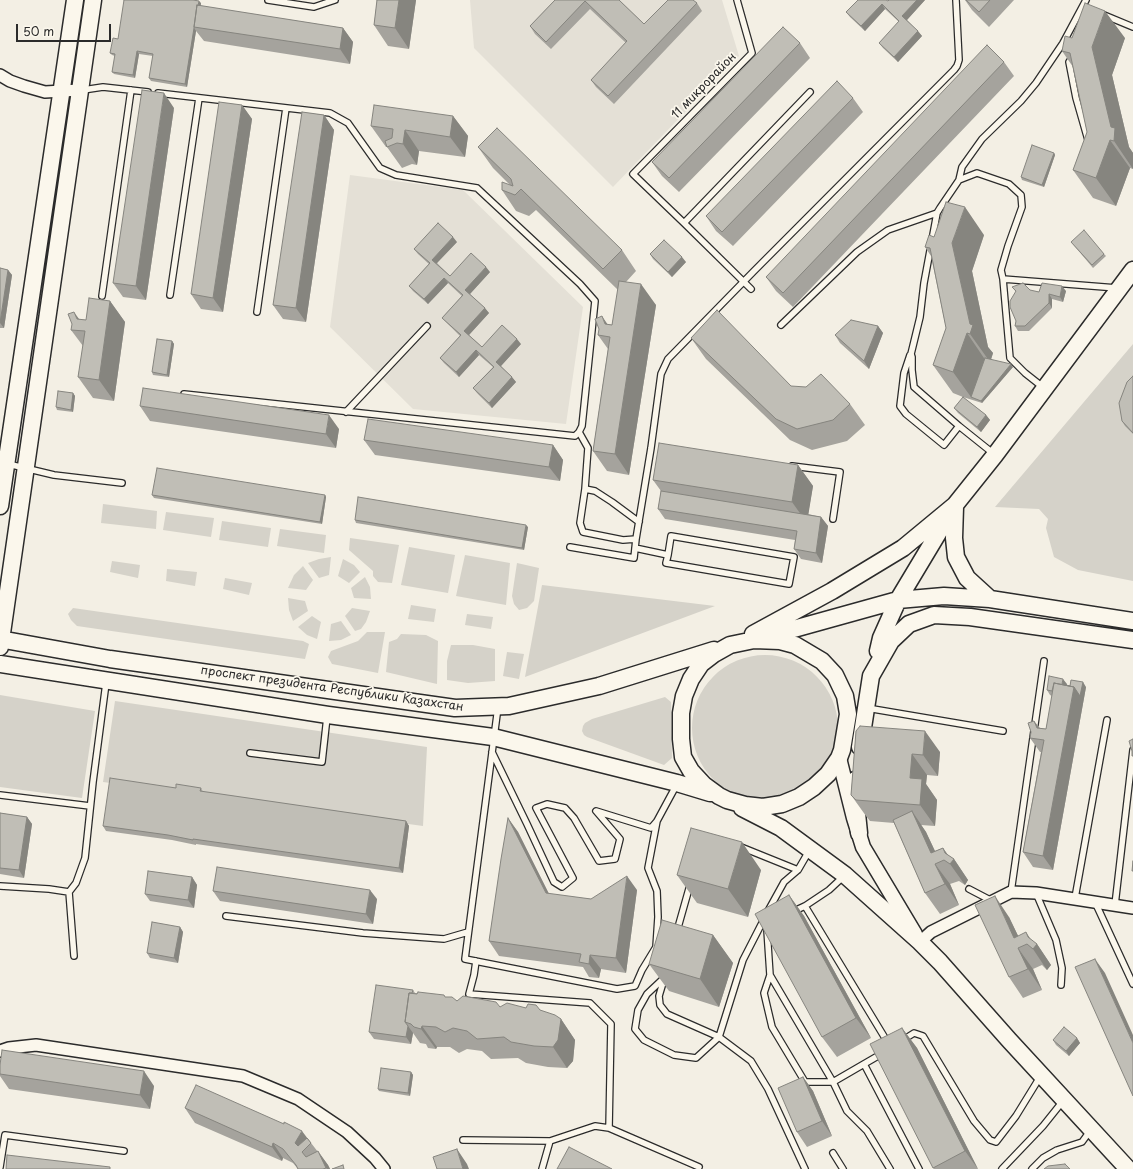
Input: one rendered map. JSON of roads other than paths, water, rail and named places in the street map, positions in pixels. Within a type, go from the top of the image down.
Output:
[{"type":"main road","points":[[0,506],[3,463],[75,0]]},
{"type":"main road","points":[[0,642],[93,0]]},
{"type":"main road","points":[[0,664],[328,715],[493,745],[677,783],[745,806],[763,807],[782,804],[799,797],[814,787],[828,774],[841,754],[871,676],[881,638],[898,600],[956,505],[1133,270]]},
{"type":"main road","points":[[956,505],[954,538],[956,556],[967,578],[990,599]]},
{"type":"main road","points":[[956,505],[903,548],[832,591],[714,654],[701,664],[691,679],[684,696],[681,713],[683,757],[691,771],[704,785],[723,798],[781,828],[810,849],[845,875],[920,942],[940,962],[1009,1040],[1128,1169]]},
{"type":"main road","points":[[733,644],[754,640],[898,600],[944,596],[990,599],[1133,621]]},
{"type":"main road","points":[[859,833],[854,784],[871,676],[891,641],[909,624],[934,615],[970,617],[1133,640]]},
{"type":"main road","points":[[754,640],[780,641],[795,645],[822,661],[835,675],[845,696],[848,714],[841,754]]},
{"type":"main road","name":"проспект президента Республики Казахстан","points":[[0,642],[455,708],[509,706],[599,686],[733,644]]},
{"type":"main road","points":[[107,680],[110,659]]},
{"type":"street","points":[[0,75],[10,81],[45,92],[80,90]]},
{"type":"street","points":[[841,754],[863,847],[920,942],[931,932],[1012,892],[1036,893],[1075,898],[1133,908]]},
{"type":"street","points":[[0,1051],[9,1048],[36,1045],[243,1076],[298,1099],[347,1132],[375,1158],[384,1169]]},
{"type":"lane","points":[[268,0],[314,7],[335,0]]},
{"type":"lane","name":"11 микрорайон","points":[[684,223],[633,174],[752,53],[737,0]]},
{"type":"lane","points":[[570,547],[634,558],[661,374],[668,359],[954,70],[959,60],[956,0]]},
{"type":"lane","points":[[995,455],[914,387],[912,379],[912,354],[920,317],[924,284],[937,213],[959,180],[962,167],[982,139],[1021,101],[1036,84],[1063,43],[1086,0]]},
{"type":"lane","points":[[1097,16],[1101,14],[1133,27]]},
{"type":"lane","points":[[1076,50],[1069,62],[1076,98],[1088,140]]},
{"type":"lane","points":[[80,90],[103,87],[330,113],[348,123],[380,168],[396,175],[477,188],[580,284],[594,302],[582,426],[575,436],[177,393]]},
{"type":"lane","points":[[102,296],[132,90]]},
{"type":"lane","points":[[751,289],[684,223],[810,92]]},
{"type":"lane","points":[[170,295],[199,98]]},
{"type":"lane","points":[[257,312],[286,108]]},
{"type":"lane","points":[[959,180],[977,173],[1009,184],[1021,195],[1022,207],[1001,270],[1010,358],[1025,373],[1044,388]]},
{"type":"lane","points":[[781,325],[857,252],[888,230],[937,213]]},
{"type":"lane","points":[[1003,279],[1120,288]]},
{"type":"lane","points":[[346,412],[427,326]]},
{"type":"lane","points":[[912,354],[909,357],[904,373],[900,406],[906,414],[944,445],[959,426]]},
{"type":"lane","points":[[579,432],[588,448],[585,489],[580,524],[583,532],[623,540],[636,539]]},
{"type":"lane","points":[[651,448],[659,449]]},
{"type":"lane","points":[[3,463],[54,475],[122,484]]},
{"type":"lane","points":[[785,465],[840,472],[833,520]]},
{"type":"lane","points":[[585,489],[595,491],[639,522]]},
{"type":"lane","points":[[671,536],[794,557],[789,584],[666,563],[668,555],[671,536]]},
{"type":"lane","points":[[635,548],[668,555]]},
{"type":"lane","points":[[1012,892],[1044,661]]},
{"type":"lane","points":[[74,956],[69,892],[76,883],[85,858],[90,806],[107,680]]},
{"type":"lane","points":[[498,706],[465,959],[617,989],[636,986],[642,970],[656,947],[658,917],[657,891],[648,868],[657,821]]},
{"type":"lane","points":[[867,708],[1003,731]]},
{"type":"lane","points":[[250,753],[322,762],[328,715]]},
{"type":"lane","points":[[1075,898],[1107,720]]},
{"type":"lane","points":[[493,745],[554,882],[562,887],[573,878],[536,808],[547,804],[565,808],[574,818],[598,861],[615,858],[620,839],[596,811],[651,828],[657,821],[677,783]]},
{"type":"lane","points":[[1115,905],[1133,750]]},
{"type":"lane","points":[[0,795],[90,806]]},
{"type":"lane","points":[[733,844],[798,870]]},
{"type":"lane","points":[[665,976],[646,994],[638,1010],[635,1029],[644,1040],[674,1055],[696,1058],[719,1037],[743,960],[784,882],[798,870],[810,849]]},
{"type":"lane","points":[[784,916],[805,906],[829,890],[845,875]]},
{"type":"lane","points":[[676,938],[692,878]]},
{"type":"lane","points":[[0,886],[49,889],[69,892]]},
{"type":"lane","points":[[969,889],[993,901]]},
{"type":"lane","points":[[1036,893],[1056,940],[1062,968],[1061,985]]},
{"type":"lane","points":[[1095,902],[1133,984]]},
{"type":"lane","points":[[772,925],[767,930],[770,975],[764,993],[772,1027],[805,1082],[833,1082],[891,1048],[805,906]]},
{"type":"lane","points":[[226,916],[363,933],[444,939],[468,932]]},
{"type":"lane","points":[[476,962],[469,994],[590,1003],[611,1024],[608,1128]]},
{"type":"lane","points":[[667,969],[659,996],[660,1005],[667,1014],[719,1037],[751,1061],[768,1089],[805,1169]]},
{"type":"lane","points":[[770,975],[833,1082],[847,1112],[867,1131],[890,1169]]},
{"type":"lane","points":[[895,1046],[914,1033],[923,1036],[974,1121],[990,1140],[996,1142],[1016,1116],[1041,1075]]},
{"type":"lane","points":[[864,1064],[919,1169]]},
{"type":"lane","points":[[1002,1169],[1042,1127],[1065,1099]]},
{"type":"lane","points":[[463,1140],[550,1141],[595,1126],[608,1128],[698,1167]]},
{"type":"lane","points":[[1032,1169],[1043,1158],[1057,1150],[1082,1142],[1092,1129]]},
{"type":"lane","points":[[0,1167],[5,1135],[124,1151]]},
{"type":"lane","points":[[542,1169],[550,1141]]},
{"type":"lane","points":[[833,1153],[843,1169]]}]
